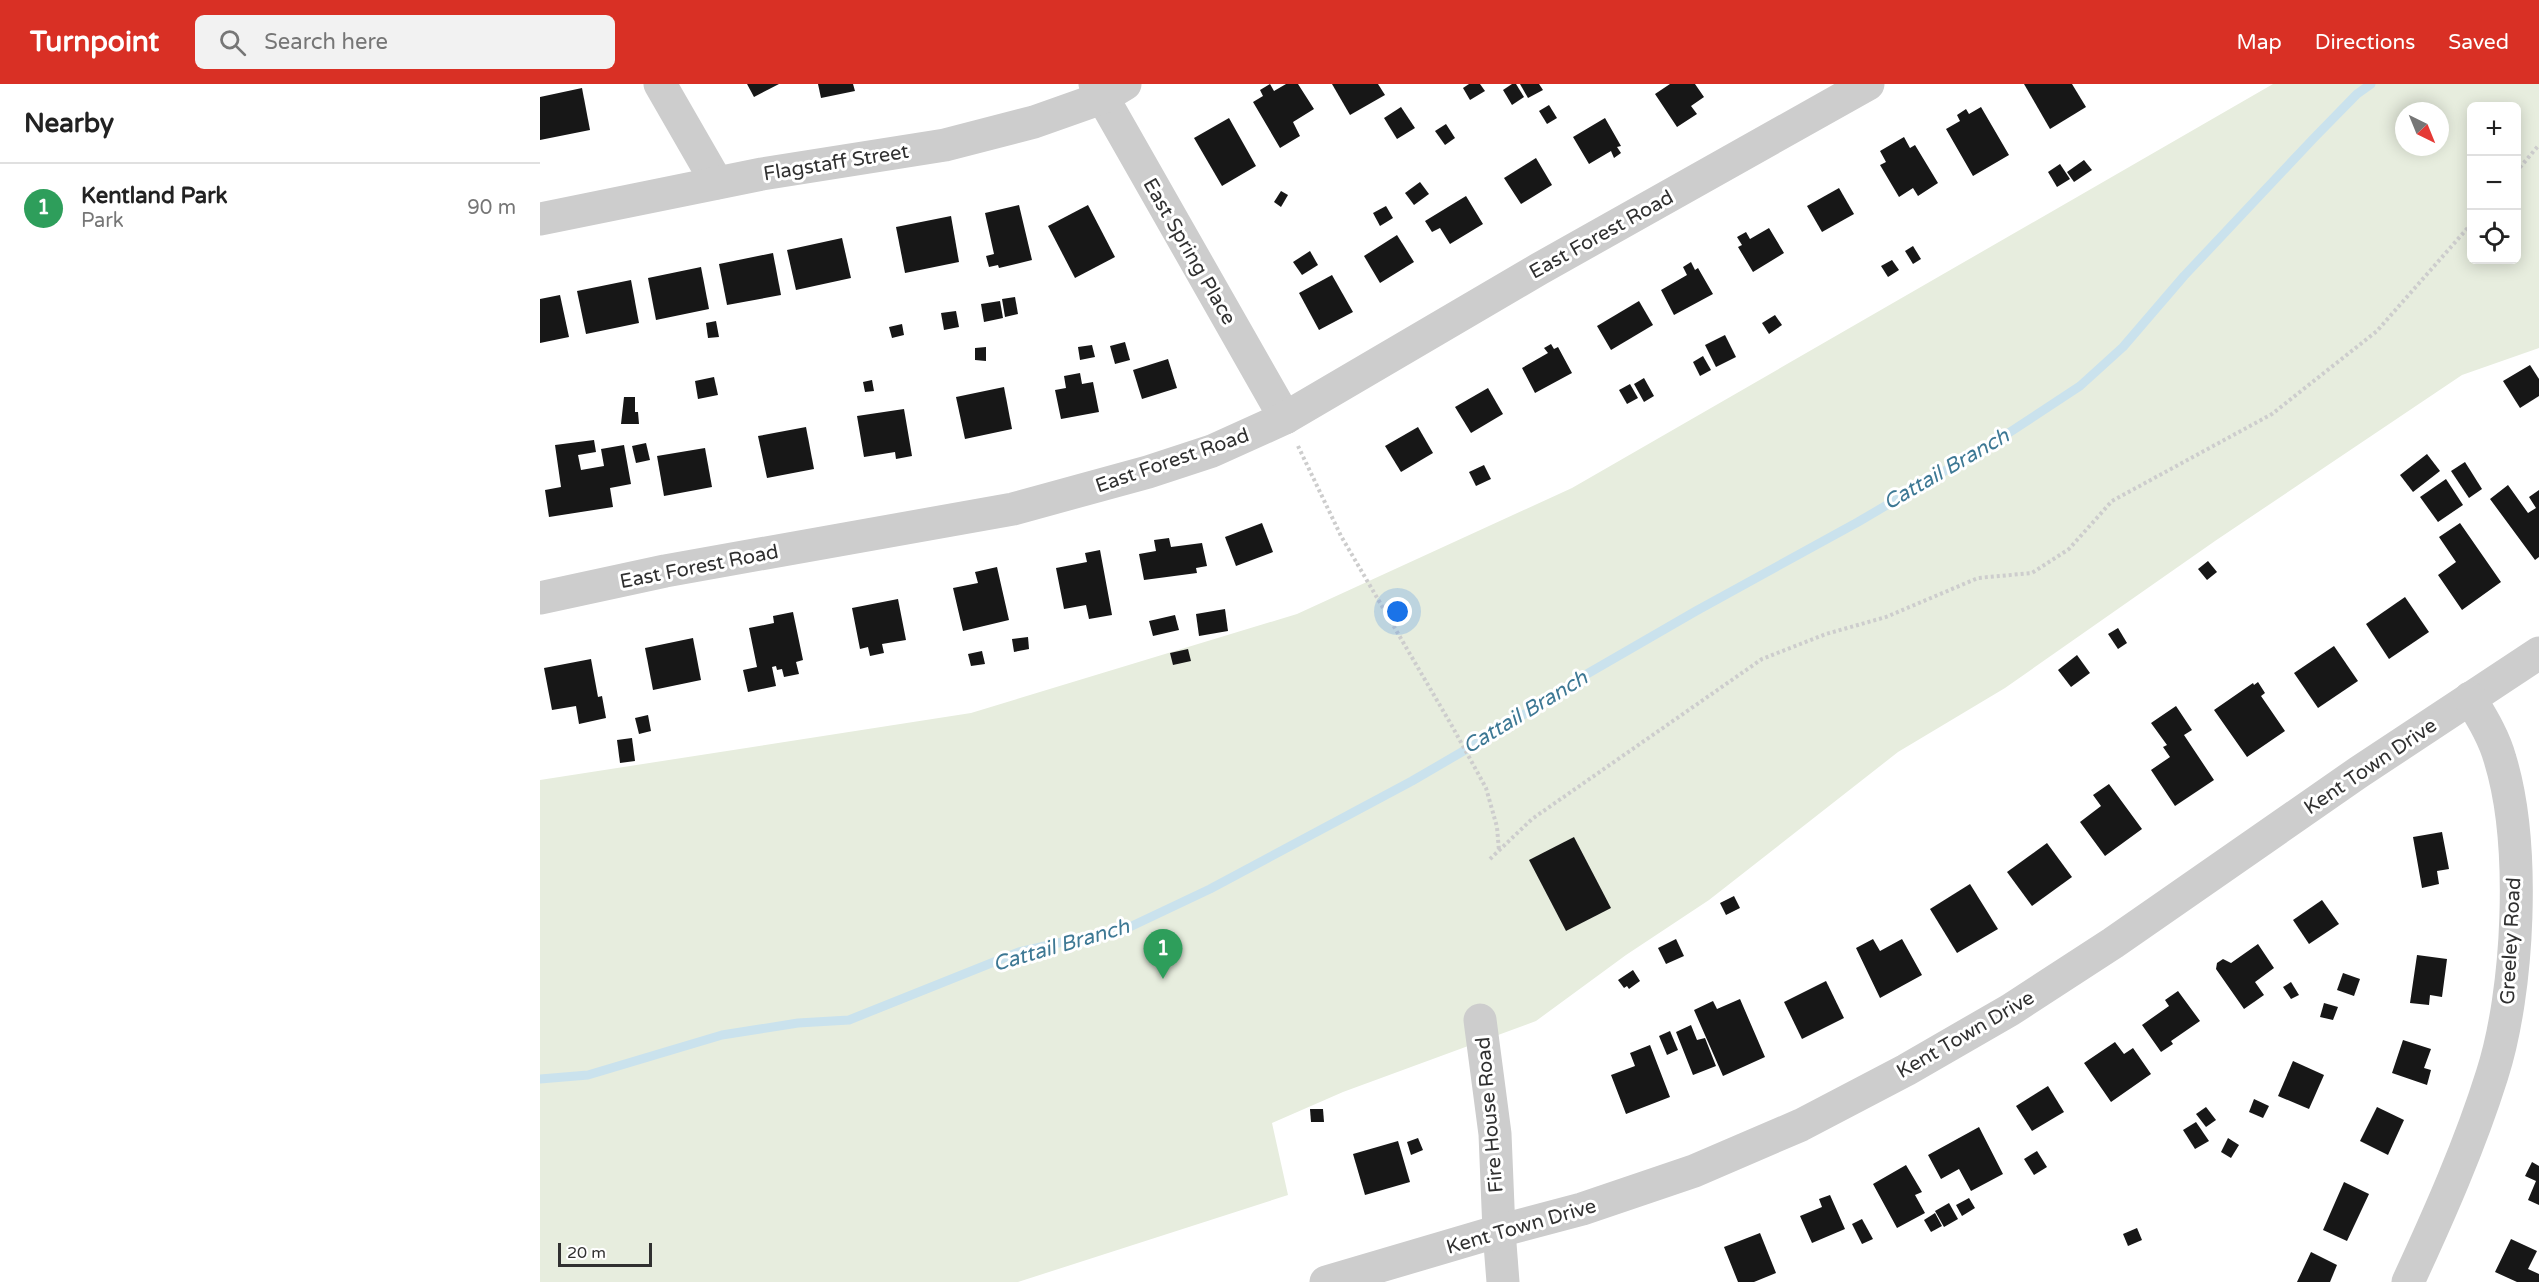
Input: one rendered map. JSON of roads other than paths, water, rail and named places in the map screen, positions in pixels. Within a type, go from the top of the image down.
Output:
[{"type":"street","points":[[660,84],[717,183]]},
{"type":"street","name":"East Forest Road","points":[[540,598],[664,571],[1012,509],[1148,472],[1212,451],[1285,418],[1539,269],[1868,84]]},
{"type":"street","name":"Flagstaff Street","points":[[540,219],[762,174],[945,145],[1034,122],[1107,89]]},
{"type":"street","name":"East Spring Place","points":[[1107,89],[1285,418]]},
{"type":"street","name":"Kent Town Drive","points":[[1326,1282],[1498,1231],[1582,1209],[1694,1171],[1801,1125],[1906,1070],[2010,1010],[2113,943],[2539,653]]},
{"type":"street","name":"Greeley Road","points":[[2408,1282],[2459,1163],[2492,1074],[2511,989],[2514,854],[2508,801],[2500,760],[2489,730],[2470,698]]},
{"type":"street","name":"Fire House Road","points":[[1480,1020],[1495,1134],[1498,1231],[1503,1282]]},
{"type":"waterway","name":"Cattail Branch","points":[[540,1079],[588,1075],[722,1035],[798,1023],[849,1020],[1019,952],[1075,939],[1117,933],[1210,889],[1412,781],[1503,728],[1580,678],[1858,522],[2004,436],[2080,386],[2123,347],[2184,276],[2313,139],[2357,94],[2371,84]]},
{"type":"place","name":"Kentland Park","points":[[1163,979]]}]
